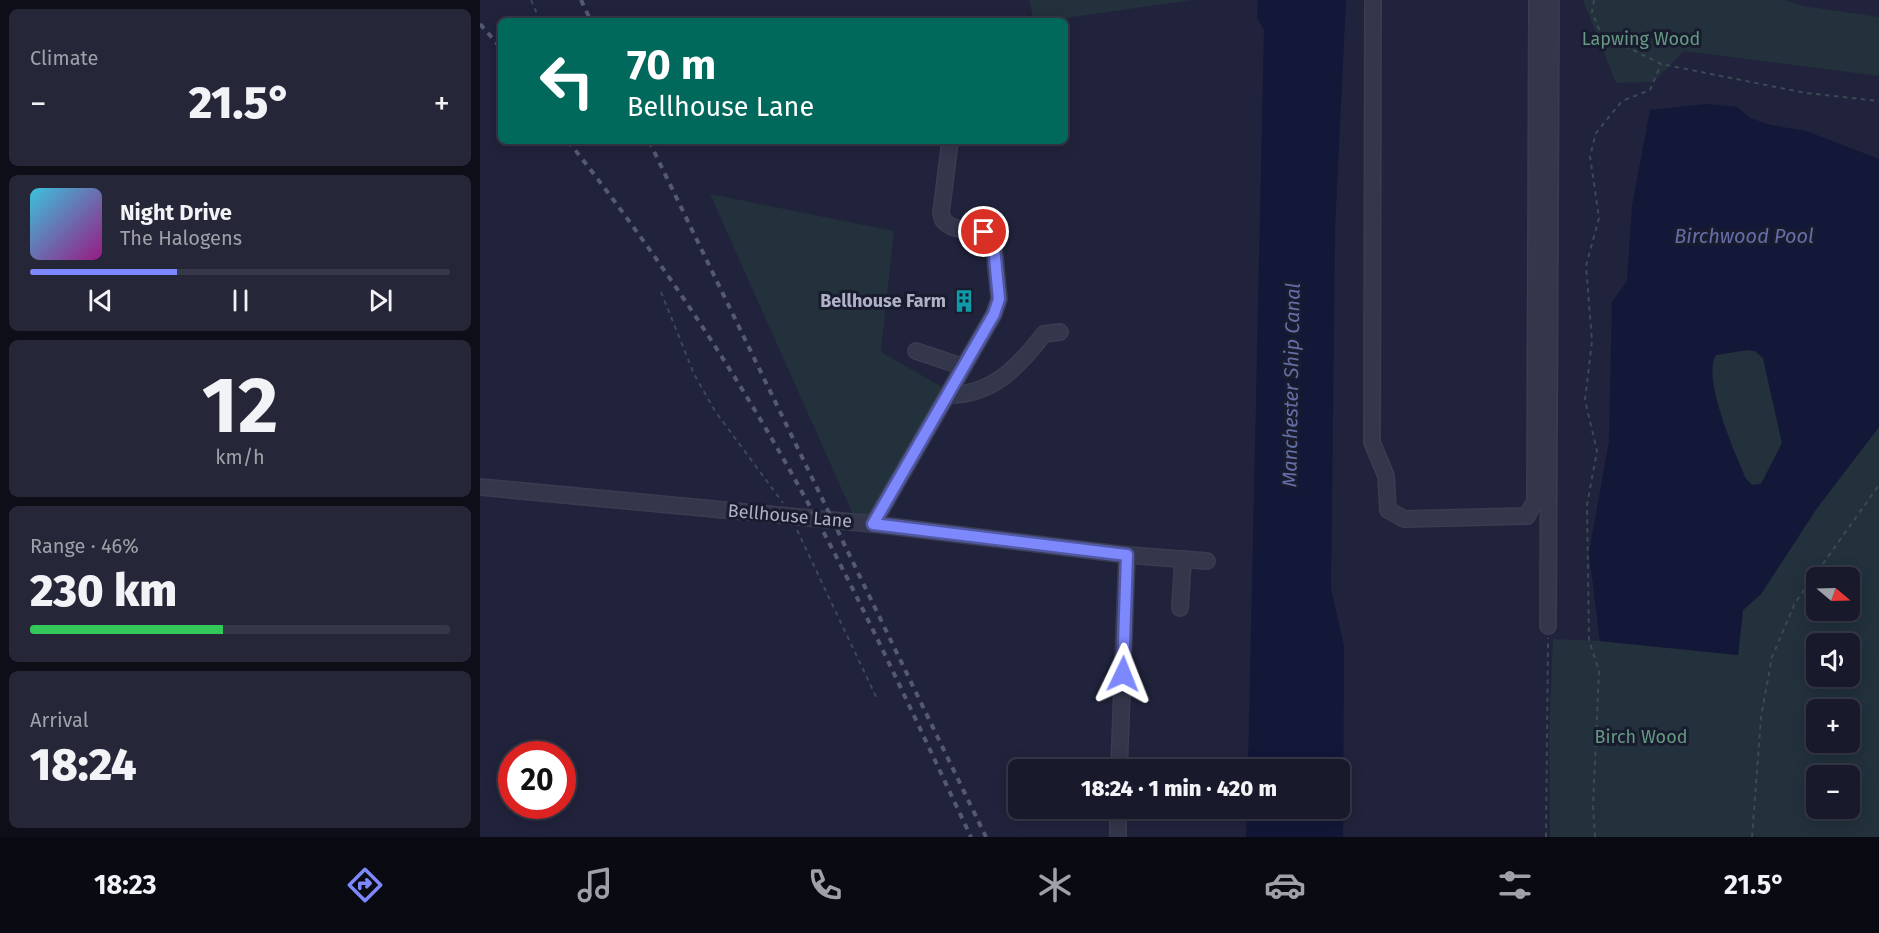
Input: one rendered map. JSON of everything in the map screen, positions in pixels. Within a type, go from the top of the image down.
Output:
[{"type":"street","points":[[1373,0],[1372,442],[1386,476],[1388,510],[1404,519],[1527,516],[1535,501],[1537,0]]},
{"type":"street","points":[[1548,626],[1551,0]]},
{"type":"street","points":[[873,524],[994,314],[999,299],[993,237],[984,232],[954,229],[943,220],[941,213],[950,144]]},
{"type":"street","points":[[948,395],[983,390],[1000,381],[1025,359],[1044,334],[1060,332]]},
{"type":"street","points":[[916,351],[964,367]]},
{"type":"street","name":"Bellhouse Lane","points":[[480,487],[873,524],[1127,555],[1207,561]]},
{"type":"street","points":[[1119,759],[1127,555]]},
{"type":"street","points":[[1180,608],[1183,559]]},
{"type":"street","points":[[1118,819],[1118,837]]},
{"type":"path","points":[[531,0],[539,18]]},
{"type":"path","points":[[1594,0],[1592,12],[1601,34],[1661,64],[1806,93],[1879,101]]},
{"type":"path","points":[[1595,837],[1593,806],[1599,671],[1589,640],[1587,505],[1597,451],[1585,400],[1592,341],[1586,266],[1599,219],[1590,156],[1596,133],[1622,101],[1650,90],[1661,64]]},
{"type":"path","points":[[661,292],[694,374],[715,411],[782,500],[878,701]]},
{"type":"path","points":[[1752,837],[1761,717],[1772,657],[1795,603],[1879,485]]},
{"type":"path","points":[[1546,837],[1548,626]]},
{"type":"green space","points":[[1029,0],[1192,0],[1065,18],[1033,18]]},
{"type":"green space","name":"Lapwing Wood","points":[[1583,0],[1785,0],[1803,6],[1879,17],[1879,76],[1684,51],[1653,82],[1616,83]]},
{"type":"green space","points":[[710,194],[894,231],[881,352],[949,391],[872,521],[855,519]]},
{"type":"green space","points":[[1747,350],[1755,351],[1763,358],[1782,443],[1761,484],[1752,485],[1746,479],[1728,435],[1713,381],[1716,355]]},
{"type":"green space","name":"Birch Wood","points":[[1879,427],[1879,837],[1550,837],[1549,734],[1553,639],[1600,641],[1738,655],[1743,610],[1761,594],[1817,508]]},
{"type":"water","name":"Manchester Ship Canal","points":[[1258,0],[1346,0],[1335,229],[1331,588],[1344,646],[1343,759],[1248,759],[1264,30],[1257,18]]},
{"type":"water","name":"Birchwood Pool","points":[[1707,104],[1737,107],[1750,118],[1771,125],[1806,131],[1879,159],[1879,427],[1817,508],[1761,594],[1743,610],[1738,655],[1600,641],[1589,553],[1609,441],[1612,302],[1627,281],[1632,206],[1650,110]],"holes":[[[1747,350],[1755,351],[1763,358],[1782,443],[1761,484],[1752,485],[1746,479],[1722,417],[1716,398],[1713,366],[1716,355]]]},
{"type":"water","points":[[1247,819],[1343,819],[1343,837],[1246,837]]},
{"type":"railway","points":[[581,0],[590,18]]},
{"type":"railway","points":[[480,24],[498,45]]},
{"type":"railway","points":[[570,144],[696,316],[782,456],[851,585],[971,837]]},
{"type":"railway","points":[[650,144],[986,837]]},
{"type":"place","name":"Bellhouse Farm","points":[[964,301]]},
{"type":"route","points":[[984,232],[993,237],[999,299],[994,314],[873,524],[1127,555],[1123,674]]}]
